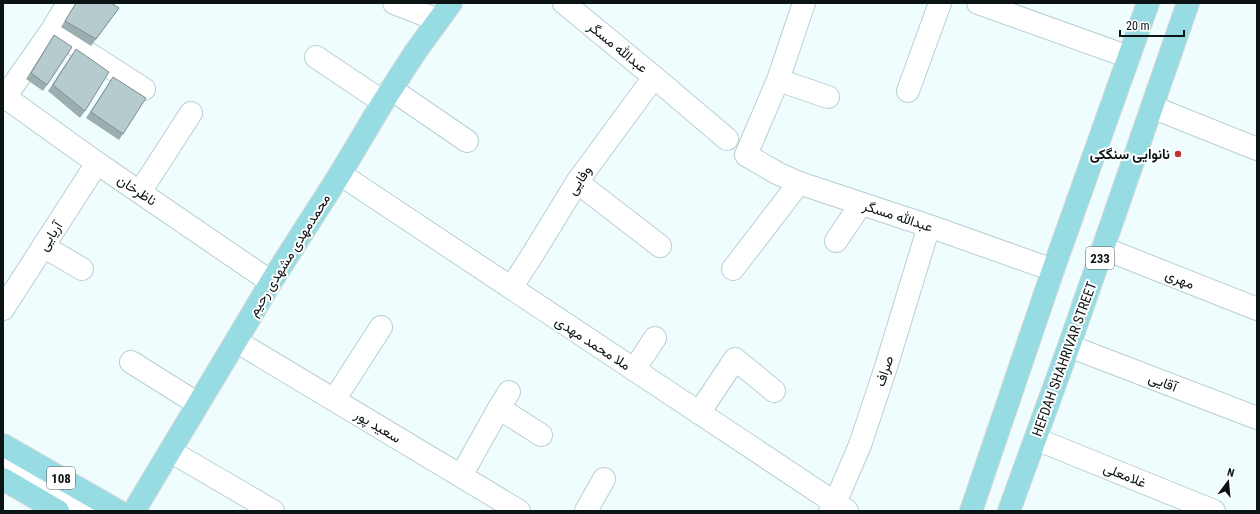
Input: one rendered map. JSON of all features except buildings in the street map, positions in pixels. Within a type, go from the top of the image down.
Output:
[{"type":"main road","name":"محمدمهدی مشهدی رحیم","points":[[134,511],[271,282],[340,174],[387,96],[416,51],[451,3]]},
{"type":"main road","points":[[971,511],[1053,270],[1148,3]]},
{"type":"main road","name":"HEFDAH SHAHRIVAR STREET","points":[[1009,511],[1104,248],[1188,3]]},
{"type":"main road","name":"108","points":[[3,445],[118,511]]},
{"type":"main road","name":"108","points":[[3,479],[58,511]]},
{"type":"street","points":[[4,98],[52,30],[68,3]]},
{"type":"street","points":[[394,3],[438,20]]},
{"type":"street","name":"عبدالله مسگر","points":[[564,3],[727,139]]},
{"type":"street","points":[[804,3],[778,80],[828,97]]},
{"type":"street","points":[[908,91],[940,3]]},
{"type":"street","points":[[978,3],[1129,57]]},
{"type":"street","points":[[52,30],[144,89]]},
{"type":"street","points":[[316,57],[467,141]]},
{"type":"street","name":"وفایی","points":[[511,288],[577,182],[654,77]]},
{"type":"street","name":"عبدالله مسگر","points":[[778,80],[746,156],[799,183],[929,226],[1053,270]]},
{"type":"street","name":"ناظرخان","points":[[4,98],[271,282]]},
{"type":"street","points":[[1152,107],[1257,149]]},
{"type":"street","points":[[140,192],[191,113]]},
{"type":"street","name":"آریایی","points":[[3,309],[97,162]]},
{"type":"street","name":"ملا محمد مهدی","points":[[340,174],[699,412],[837,508]]},
{"type":"street","points":[[577,182],[660,246]]},
{"type":"street","points":[[733,269],[799,183]]},
{"type":"street","points":[[836,241],[861,204]]},
{"type":"street","name":"صراف","points":[[837,508],[886,367],[929,226]]},
{"type":"street","points":[[43,246],[82,269]]},
{"type":"street","name":"مهری","points":[[1104,248],[1257,309]]},
{"type":"street","points":[[334,400],[381,327]]},
{"type":"street","points":[[634,370],[655,338]]},
{"type":"street","name":"سعید پور","points":[[236,341],[519,511]]},
{"type":"street","name":"آقایی","points":[[1069,346],[1257,418]]},
{"type":"street","points":[[699,412],[735,359],[774,391]]},
{"type":"street","points":[[131,362],[198,404]]},
{"type":"street","points":[[461,476],[504,400],[541,435]]},
{"type":"street","name":"غلامعلی","points":[[1036,439],[1214,511]]},
{"type":"street","points":[[170,451],[273,511]]},
{"type":"street","points":[[3,460],[91,511]]},
{"type":"street","points":[[586,511],[604,479]]},
{"type":"place","name":"نانوایی سنگکی","points":[[1178,154]]}]
